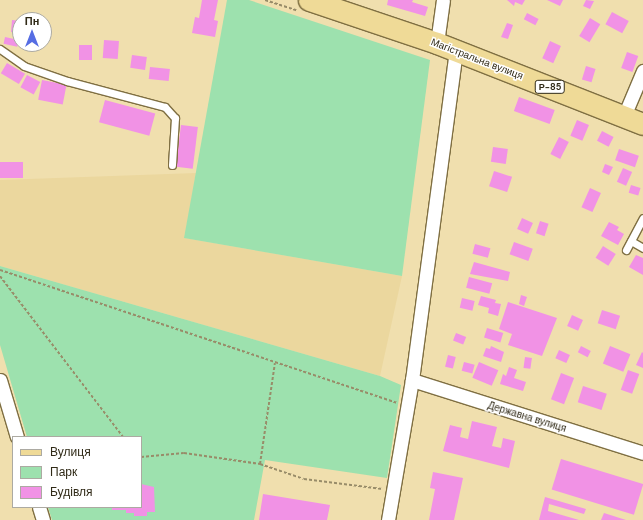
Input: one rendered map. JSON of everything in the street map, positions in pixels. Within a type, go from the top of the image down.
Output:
[{"type":"main road","name":"Магістральна вулиця","points":[[309,0],[447,47],[643,124]]},
{"type":"street","points":[[388,520],[412,380],[447,47],[443,0]]},
{"type":"street","points":[[624,116],[643,71]]},
{"type":"street","points":[[0,380],[18,436]]},
{"type":"street","name":"Державна вулиця","points":[[412,380],[643,453]]},
{"type":"street","points":[[39,508],[43,520]]},
{"type":"lane","points":[[0,49],[32,69],[165,106],[175,118],[172,165]]},
{"type":"lane","points":[[626,250],[643,218]]},
{"type":"lane","points":[[631,241],[643,248]]},
{"type":"path","points":[[0,270],[407,406]]},
{"type":"path","points":[[0,276],[122,436]]},
{"type":"path","points":[[260,464],[275,362]]},
{"type":"path","points":[[142,457],[184,453],[260,464],[304,479],[393,491]]},
{"type":"shaded area","points":[[196,173],[185,238],[402,276],[380,376],[0,266],[0,180]]},
{"type":"green space","points":[[227,0],[249,0],[430,60],[402,276],[184,238]]},
{"type":"green space","points":[[0,266],[380,376],[401,385],[387,478],[265,460],[254,520],[52,520],[48,508],[142,508],[142,436],[27,436],[0,345]]},
{"type":"building","points":[[202,0],[218,0],[214,20],[218,21],[215,37],[192,33],[195,17],[199,18]]},
{"type":"building","points":[[388,0],[413,0],[412,2],[428,7],[425,16],[387,5]]},
{"type":"building","points":[[507,0],[525,0],[522,5],[515,2],[514,6]]},
{"type":"building","points":[[547,0],[563,0],[560,6]]},
{"type":"building","points":[[586,0],[594,1],[590,9],[583,6]]},
{"type":"building","points":[[612,12],[629,21],[622,33],[605,24]]},
{"type":"building","points":[[527,13],[539,19],[535,25],[524,19]]},
{"type":"building","points":[[590,18],[600,24],[589,42],[579,36]]},
{"type":"building","points":[[507,23],[513,25],[508,39],[501,37]]},
{"type":"building","points":[[5,37],[12,38],[12,46],[4,44]]},
{"type":"building","points":[[104,40],[119,41],[118,59],[103,58]]},
{"type":"building","points":[[550,41],[561,46],[553,63],[542,58]]},
{"type":"building","points":[[79,45],[92,45],[92,60],[79,60]]},
{"type":"building","points":[[627,52],[638,56],[632,72],[621,68]]},
{"type":"building","points":[[132,55],[147,57],[145,70],[130,68]]},
{"type":"building","points":[[7,63],[25,74],[19,84],[1,73]]},
{"type":"building","points":[[586,66],[596,69],[591,82],[582,79]]},
{"type":"building","points":[[150,67],[170,69],[169,81],[149,79]]},
{"type":"building","points":[[27,75],[40,82],[34,94],[20,87]]},
{"type":"building","points":[[42,80],[67,85],[63,104],[38,100]]},
{"type":"building","points":[[519,97],[555,110],[550,124],[514,111]]},
{"type":"building","points":[[105,100],[155,113],[149,136],[99,122]]},
{"type":"building","points":[[577,120],[589,125],[582,141],[570,136]]},
{"type":"building","points":[[181,125],[198,127],[193,169],[176,167]]},
{"type":"building","points":[[602,131],[614,137],[609,147],[597,141]]},
{"type":"building","points":[[559,137],[569,142],[560,159],[550,154]]},
{"type":"building","points":[[493,147],[508,149],[506,164],[491,162]]},
{"type":"building","points":[[619,149],[639,156],[635,167],[615,160]]},
{"type":"building","points":[[0,162],[23,162],[23,178],[0,178]]},
{"type":"building","points":[[605,164],[613,167],[609,175],[602,172]]},
{"type":"building","points":[[623,168],[632,172],[626,186],[617,182]]},
{"type":"building","points":[[494,171],[512,177],[507,192],[489,186]]},
{"type":"building","points":[[631,185],[641,188],[638,196],[629,193]]},
{"type":"building","points":[[590,188],[601,193],[592,212],[581,207]]},
{"type":"building","points":[[522,218],[533,223],[528,234],[517,229]]},
{"type":"building","points":[[540,221],[549,224],[545,236],[536,233]]},
{"type":"building","points":[[609,222],[619,227],[617,230],[624,234],[618,245],[601,236]]},
{"type":"building","points":[[514,242],[533,249],[528,261],[510,254]]},
{"type":"building","points":[[475,244],[490,248],[488,258],[472,254]]},
{"type":"building","points":[[603,246],[616,254],[608,266],[596,258]]},
{"type":"building","points":[[636,255],[643,258],[643,275],[629,267]]},
{"type":"building","points":[[474,262],[510,272],[508,281],[470,274]]},
{"type":"building","points":[[469,277],[492,283],[489,294],[466,288]]},
{"type":"building","points":[[521,295],[527,297],[524,306],[519,304]]},
{"type":"building","points":[[481,296],[496,300],[495,303],[501,304],[498,316],[488,313],[489,308],[478,305]]},
{"type":"building","points":[[462,298],[475,301],[472,311],[460,308]]},
{"type":"building","points":[[508,302],[557,318],[542,356],[508,345],[512,334],[499,329]]},
{"type":"building","points":[[602,310],[620,316],[616,329],[598,323]]},
{"type":"building","points":[[572,315],[583,320],[578,331],[567,326]]},
{"type":"building","points":[[487,328],[503,333],[500,343],[484,338]]},
{"type":"building","points":[[456,333],[466,337],[463,345],[453,340]]},
{"type":"building","points":[[491,346],[504,352],[501,362],[483,356],[486,348],[490,349]]},
{"type":"building","points":[[581,346],[591,351],[588,357],[578,352]]},
{"type":"building","points":[[610,346],[630,354],[623,372],[603,364]]},
{"type":"building","points":[[559,350],[570,355],[566,363],[555,358]]},
{"type":"building","points":[[642,352],[643,353],[643,368],[636,365]]},
{"type":"building","points":[[448,355],[456,357],[453,369],[445,367]]},
{"type":"building","points":[[525,357],[532,358],[530,369],[523,368]]},
{"type":"building","points":[[464,362],[475,365],[472,374],[462,371]]},
{"type":"building","points":[[479,362],[498,370],[492,386],[472,378]]},
{"type":"building","points":[[509,367],[517,370],[514,378],[526,382],[523,391],[500,384],[503,374],[506,376]]},
{"type":"building","points":[[628,370],[639,374],[632,394],[621,390]]},
{"type":"building","points":[[561,373],[574,378],[564,404],[551,399]]},
{"type":"building","points":[[583,386],[607,394],[602,410],[578,402]]},
{"type":"building","points":[[472,421],[497,427],[492,446],[501,448],[503,438],[515,441],[509,468],[443,451],[450,425],[462,428],[460,437],[468,439]]},
{"type":"building","points":[[561,459],[643,484],[634,515],[552,490]]},
{"type":"building","points":[[433,472],[463,478],[454,520],[429,520],[435,489],[430,488]]},
{"type":"building","points":[[142,484],[154,487],[155,512],[147,512],[147,516],[134,516],[134,513],[126,513],[126,510],[112,510],[112,508],[142,508]]},
{"type":"building","points":[[263,494],[330,505],[327,520],[259,520]]},
{"type":"building","points":[[545,497],[586,509],[584,514],[549,504],[548,511],[579,520],[539,520]]},
{"type":"building","points":[[604,513],[626,520],[601,520]]}]
